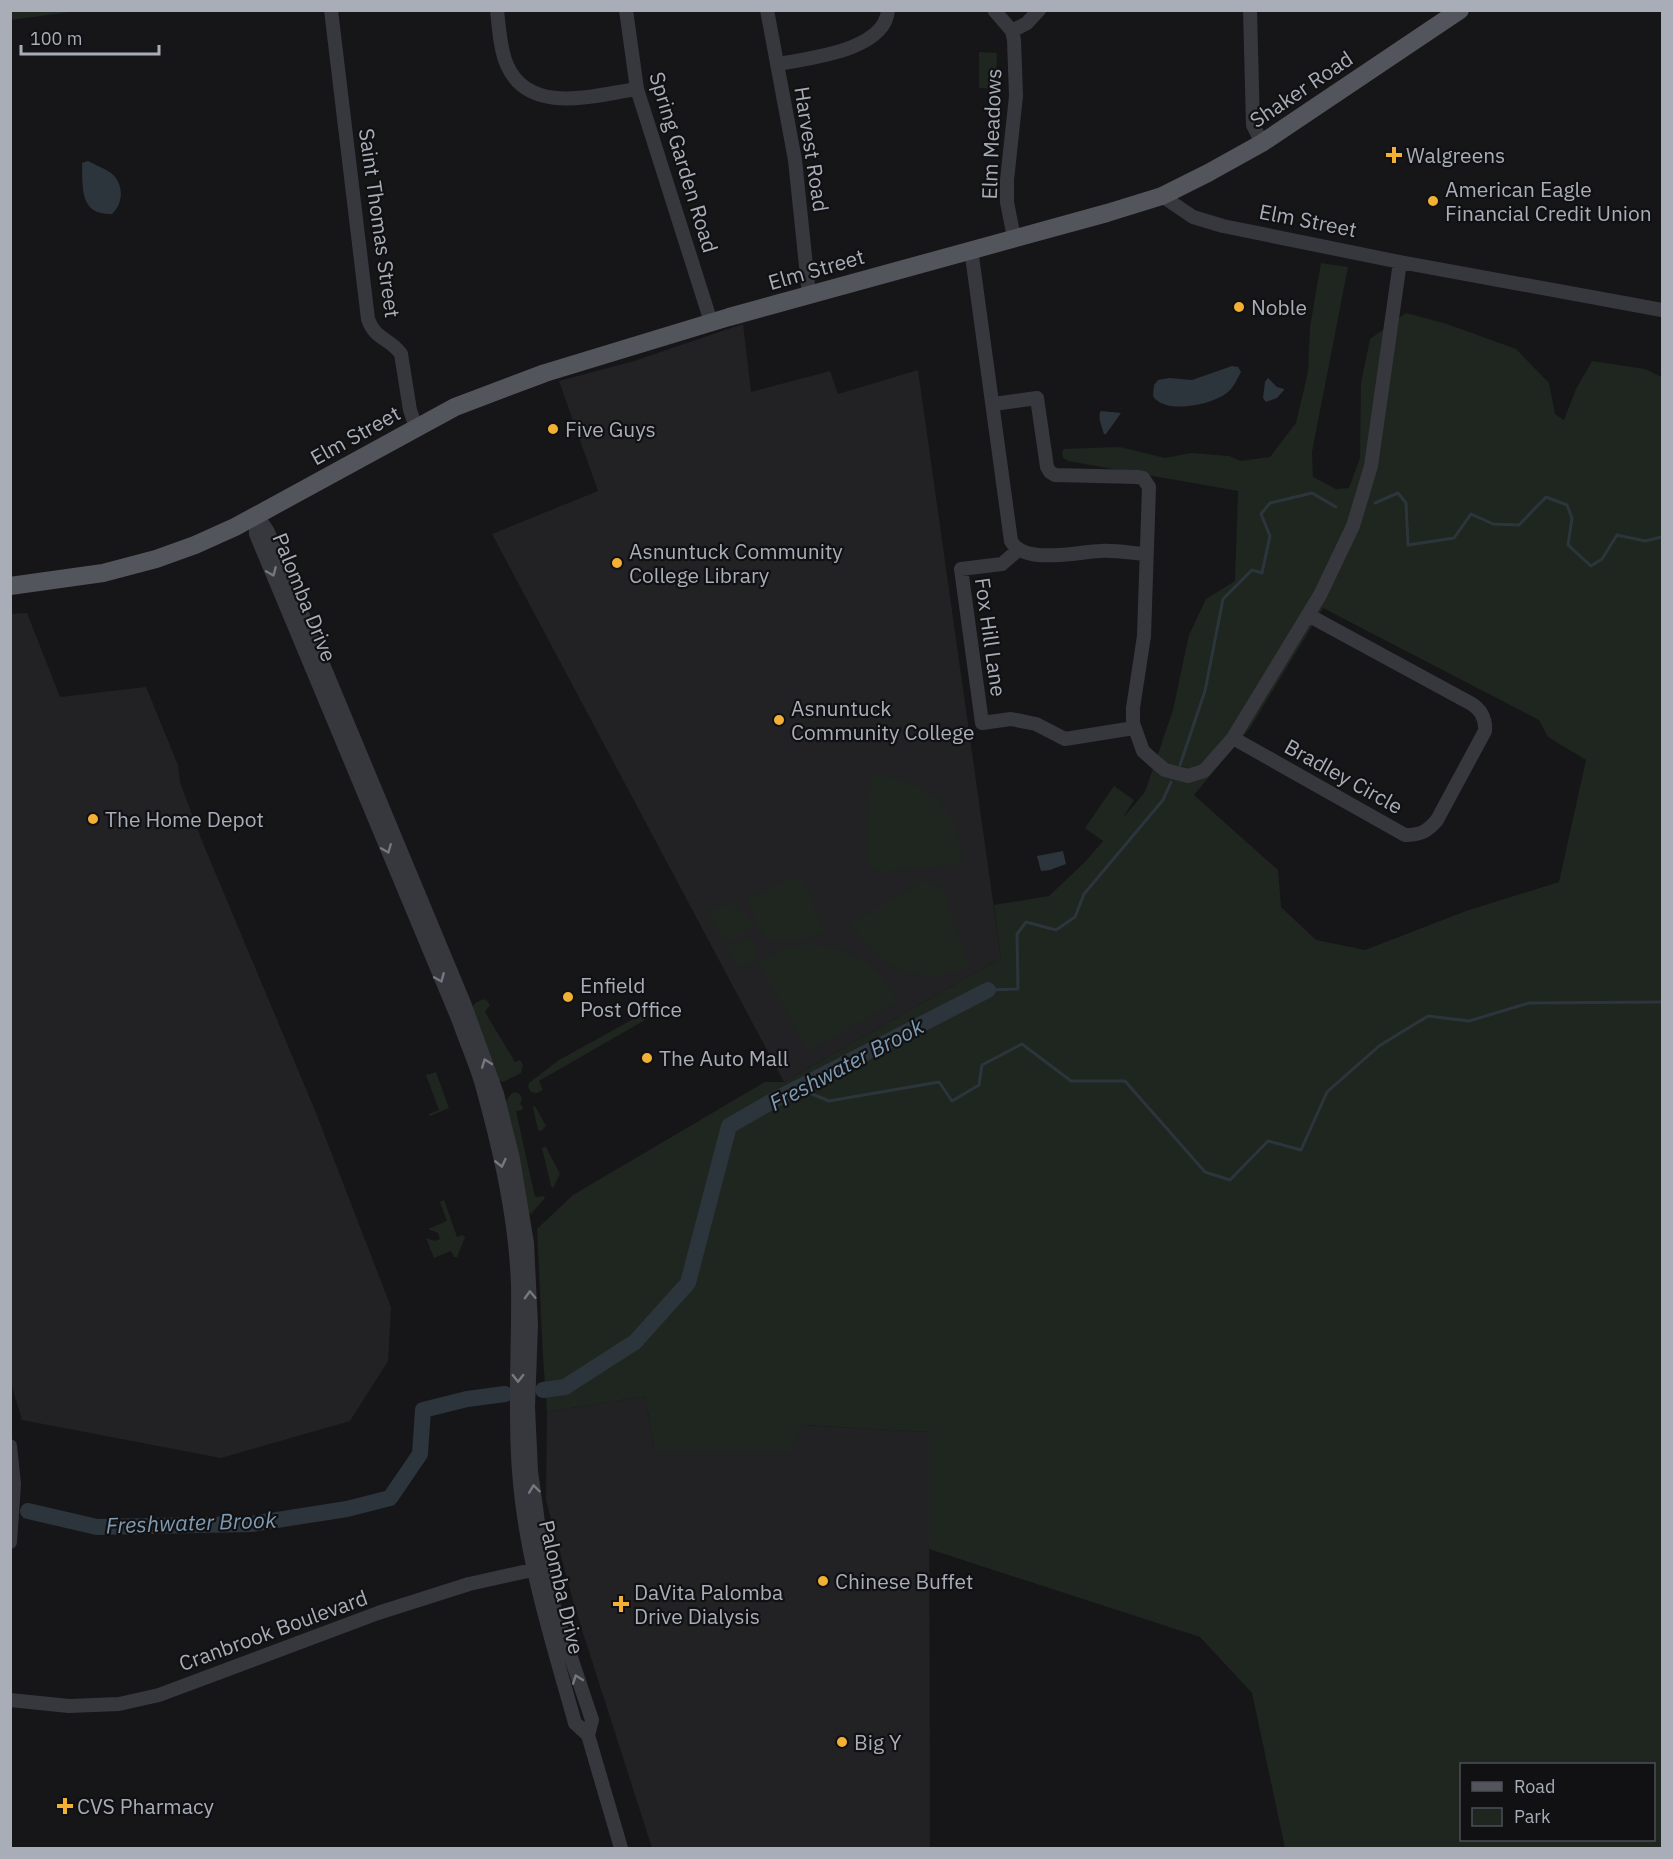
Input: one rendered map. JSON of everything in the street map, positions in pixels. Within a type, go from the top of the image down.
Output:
[{"type":"main road","name":"Shaker Road","points":[[1162,196],[1262,143],[1460,10]]},
{"type":"main road","name":"Elm Street","points":[[10,586],[80,577],[149,561],[195,545],[255,516],[458,406],[539,375],[711,322],[1162,196]]},
{"type":"street","name":"Saint Thomas Street","points":[[331,10],[368,319],[372,329],[381,339],[397,347],[401,354],[410,410],[416,427]]},
{"type":"street","points":[[497,10],[507,66],[519,81],[536,95],[565,99],[637,89]]},
{"type":"street","name":"Spring Garden Road","points":[[626,10],[637,89],[711,322]]},
{"type":"street","name":"Harvest Road","points":[[767,10],[795,160],[809,295]]},
{"type":"street","points":[[778,64],[846,50],[862,43],[878,31],[888,16],[888,10]]},
{"type":"street","points":[[994,10],[1012,31],[1027,23],[1039,10]]},
{"type":"street","points":[[1250,10],[1253,125],[1262,143]]},
{"type":"street","name":"Elm Meadows","points":[[1012,31],[1016,96],[1007,180],[1007,202],[1014,238]]},
{"type":"street","name":"Elm Street","points":[[1162,196],[1193,217],[1223,226],[1400,262],[1662,310]]},
{"type":"street","points":[[971,249],[1011,542],[1018,550],[1043,555],[1101,551],[1146,554]]},
{"type":"street","points":[[993,404],[1037,398],[1047,467],[1055,475],[1137,477],[1147,482],[1149,487],[1144,636],[1132,708],[1134,728],[1143,751],[1165,770],[1188,776],[1204,771],[1233,738],[1308,615],[1353,526],[1371,466],[1400,262]]},
{"type":"street","name":"Palomba Drive","points":[[255,516],[268,532],[464,1003],[491,1097]]},
{"type":"street","name":"Palomba Drive","points":[[255,516],[256,534],[491,1097],[513,1159],[519,1232],[529,1275],[531,1325],[528,1407],[519,1472],[540,1568],[543,1610],[575,1723],[588,1735],[621,1848]]},
{"type":"street","name":"Fox Hill Lane","points":[[1018,550],[1002,564],[961,569],[982,723],[1011,719],[1036,724],[1065,739],[1134,728]]},
{"type":"street","name":"Bradley Circle","points":[[1233,738],[1405,835],[1417,835],[1428,831],[1437,820],[1485,731],[1486,722],[1480,712],[1470,702],[1308,615]]},
{"type":"street","points":[[418,924],[425,911]]},
{"type":"street","points":[[10,1446],[14,1484],[10,1542]]},
{"type":"street","name":"Cranbrook Boulevard","points":[[10,1700],[69,1706],[119,1704],[159,1695],[378,1613],[469,1584],[540,1568]]},
{"type":"shaded area","points":[[88,161],[111,173],[118,182],[120,199],[112,214],[101,213],[88,205],[83,190],[82,163]]},
{"type":"shaded area","name":"Asnuntuck Community College","points":[[743,324],[751,392],[830,371],[838,394],[918,370],[1001,958],[784,1082],[492,534],[598,491],[559,381],[634,361]]},
{"type":"shaded area","points":[[1232,366],[1238,367],[1241,372],[1235,383],[1228,392],[1212,401],[1178,407],[1159,402],[1153,396],[1154,385],[1158,380],[1169,378],[1192,380]]},
{"type":"shaded area","points":[[1268,378],[1284,390],[1277,398],[1266,402],[1263,398],[1265,382]]},
{"type":"shaded area","points":[[1101,411],[1121,413],[1106,434],[1100,422]]},
{"type":"shaded area","points":[[27,613],[60,697],[146,687],[178,765],[180,782],[202,841],[314,1108],[391,1307],[388,1361],[350,1421],[221,1458],[22,1420],[10,1380],[10,614]]},
{"type":"shaded area","points":[[1063,851],[1066,864],[1041,871],[1037,856]]},
{"type":"shaded area","points":[[645,1396],[655,1450],[802,1425],[929,1432],[930,1848],[652,1848],[575,1608],[546,1500],[547,1412]]},
{"type":"green space","points":[[11,11],[77,11],[11,20]]},
{"type":"green space","points":[[979,52],[997,53],[996,89],[979,88]]},
{"type":"green space","points":[[1321,263],[1348,267],[1312,452],[1313,477],[1336,489],[1349,488],[1360,458],[1361,383],[1370,339],[1406,313],[1447,324],[1516,349],[1549,383],[1555,414],[1564,420],[1576,389],[1592,361],[1645,369],[1662,377],[1662,1848],[1285,1848],[1252,1693],[1200,1637],[929,1549],[929,1432],[802,1425],[792,1450],[655,1450],[645,1396],[547,1412],[537,1229],[573,1195],[765,1082],[784,1082],[1001,958],[994,905],[1049,896],[1086,861],[1103,841],[1085,828],[1114,786],[1134,800],[1123,818],[1145,792],[1173,710],[1189,635],[1206,599],[1235,581],[1238,491],[1068,461],[1063,458],[1064,449],[1120,447],[1165,458],[1191,453],[1229,456],[1241,461],[1270,457],[1296,423],[1308,372],[1310,327]],"holes":[[[1323,608],[1539,720],[1548,737],[1586,760],[1559,882],[1466,911],[1365,950],[1316,940],[1281,907],[1278,870],[1194,795],[1250,728]]]},
{"type":"green space","points":[[871,775],[908,782],[936,800],[947,812],[955,827],[962,864],[878,872],[866,860]]},
{"type":"green space","points":[[796,877],[805,883],[825,933],[794,941],[774,941],[760,928],[746,899]]},
{"type":"green space","points":[[924,881],[942,887],[969,967],[951,973],[933,975],[901,970],[886,963],[873,952],[851,923]]},
{"type":"green space","points":[[731,904],[745,913],[754,927],[723,945],[708,910]]},
{"type":"green space","points":[[748,938],[757,947],[757,956],[751,964],[739,968],[726,949]]},
{"type":"green space","points":[[800,945],[831,947],[858,958],[881,976],[898,1002],[813,1048],[805,1046],[758,962],[780,950]]},
{"type":"green space","points":[[483,999],[490,1005],[485,1012],[515,1062],[520,1060],[523,1065],[521,1073],[503,1082],[497,1079],[472,1008],[474,1004]]},
{"type":"green space","points":[[647,1009],[652,1016],[539,1081],[543,1090],[537,1093],[531,1092],[528,1087],[529,1083],[559,1060],[637,1017]]},
{"type":"green space","points":[[436,1072],[449,1108],[430,1116],[429,1114],[439,1110],[426,1075]]},
{"type":"green space","points":[[514,1092],[520,1094],[522,1099],[520,1104],[523,1107],[522,1110],[516,1111],[535,1197],[544,1196],[545,1198],[531,1214],[528,1212],[506,1101]]},
{"type":"green space","points":[[535,1106],[546,1126],[541,1131],[538,1130],[533,1107]]},
{"type":"green space","points":[[544,1147],[560,1174],[553,1188],[542,1148]]},
{"type":"green space","points":[[444,1200],[457,1237],[463,1235],[465,1237],[457,1257],[454,1257],[451,1251],[434,1258],[426,1238],[435,1241],[440,1239],[438,1233],[428,1229],[447,1221],[440,1202]]},
{"type":"waterway","name":"Freshwater Brook","points":[[1180,765],[1205,691],[1223,599],[1252,570],[1262,573],[1270,536],[1261,514],[1270,503],[1312,493],[1336,507]]},
{"type":"waterway","name":"Freshwater Brook","points":[[1375,503],[1398,493],[1406,503],[1408,545],[1454,538],[1471,514],[1493,524],[1519,525],[1546,497],[1567,505],[1572,518],[1568,545],[1591,566],[1602,559],[1617,535],[1645,541],[1662,537]]},
{"type":"waterway","name":"Freshwater Brook","points":[[988,990],[1018,989],[1017,934],[1026,922],[1056,930],[1075,917],[1084,894],[1163,800],[1171,782]]},
{"type":"waterway","name":"Freshwater Brook","points":[[543,1390],[565,1387],[635,1342],[688,1283],[729,1126],[774,1100],[988,990]]},
{"type":"waterway","points":[[798,1088],[829,1101],[939,1082],[952,1101],[979,1085],[982,1065],[1022,1044],[1071,1081],[1125,1081],[1205,1172],[1230,1180],[1268,1141],[1301,1150],[1327,1092],[1379,1046],[1428,1016],[1469,1021],[1529,1003],[1662,1002]]},
{"type":"waterway","name":"Freshwater Brook","points":[[28,1511],[97,1527],[251,1524],[347,1509],[390,1498],[420,1454],[423,1410],[467,1399],[505,1394]]},
{"type":"place","name":"Walgreens","points":[[1394,155]]},
{"type":"place","name":"American Eagle Financial Credit Union","points":[[1433,201]]},
{"type":"place","name":"Noble","points":[[1239,307]]},
{"type":"place","name":"Five Guys","points":[[553,429]]},
{"type":"place","name":"Asnuntuck Community College Library","points":[[617,563]]},
{"type":"place","name":"Asnuntuck Community College","points":[[779,720]]},
{"type":"place","name":"The Home Depot","points":[[93,819]]},
{"type":"place","name":"Enfield Post Office","points":[[568,997]]},
{"type":"place","name":"The Auto Mall","points":[[647,1058]]},
{"type":"place","name":"Chinese Buffet","points":[[823,1581]]},
{"type":"place","name":"DaVita Palomba Drive Dialysis","points":[[621,1604]]},
{"type":"place","name":"Big Y","points":[[842,1742]]},
{"type":"place","name":"CVS Pharmacy","points":[[65,1806]]}]
